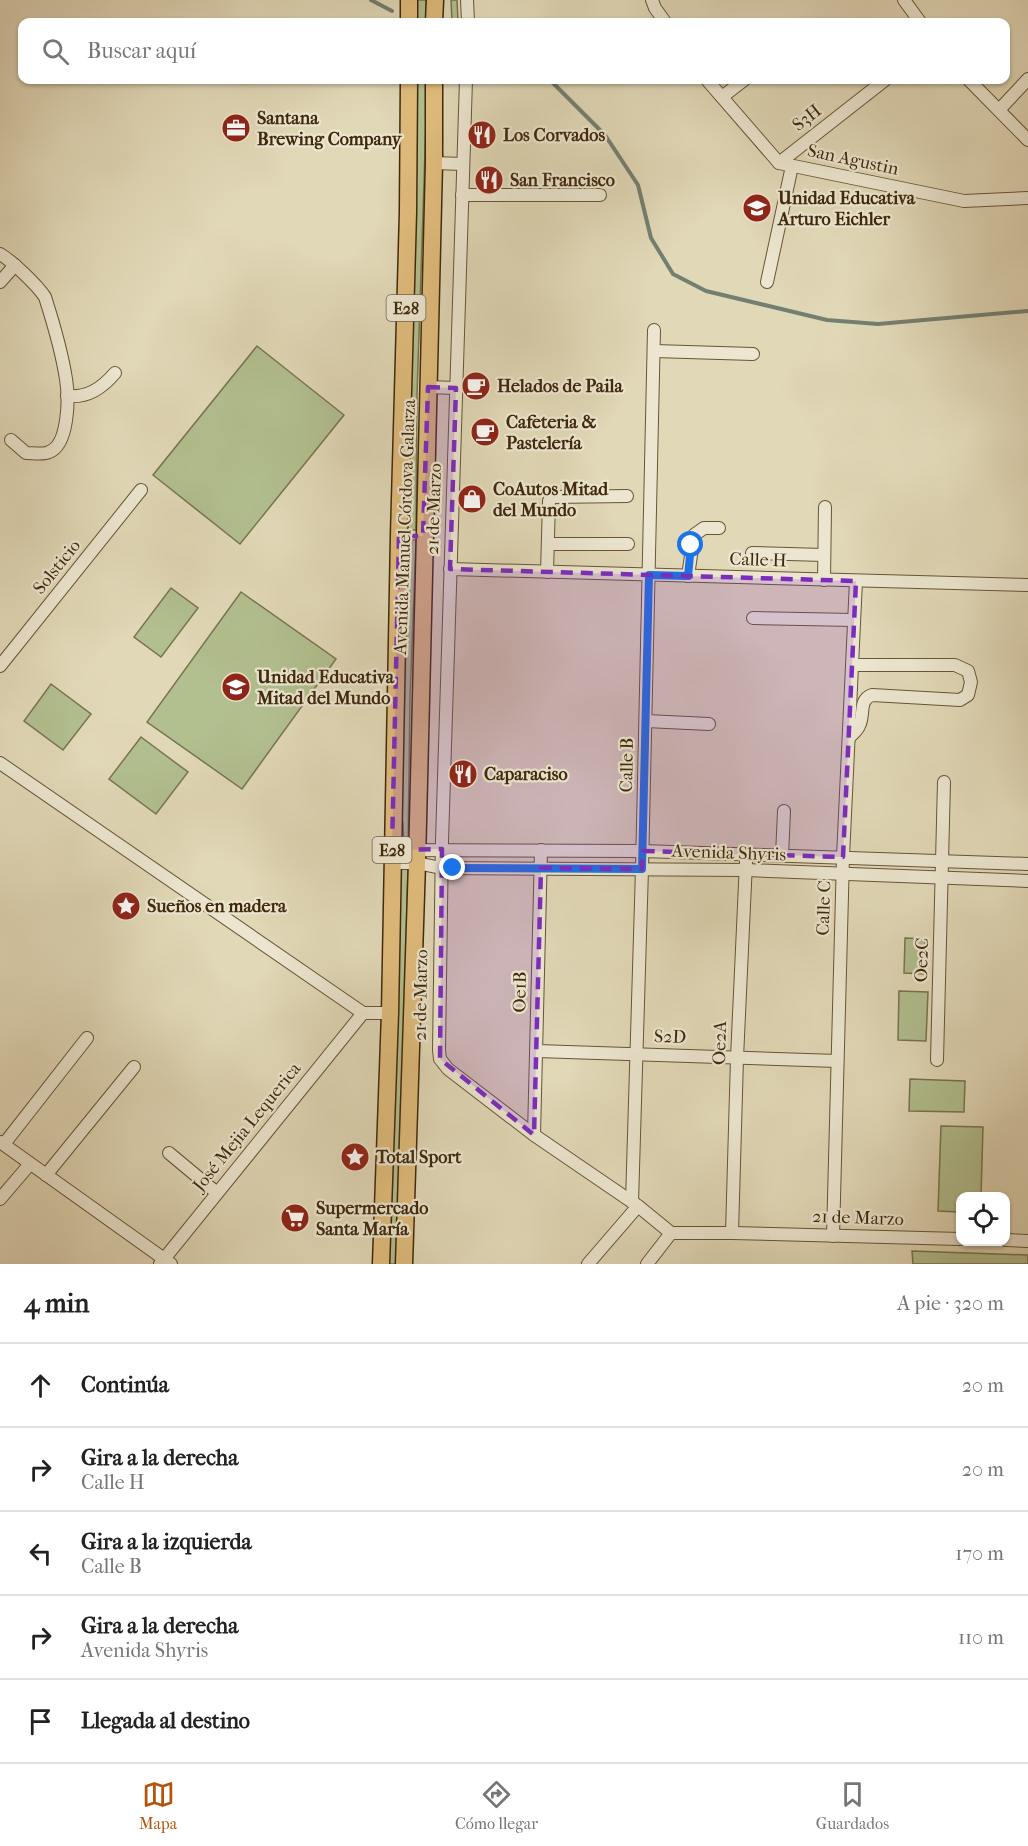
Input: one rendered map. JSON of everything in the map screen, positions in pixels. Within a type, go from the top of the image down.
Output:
[{"type":"main road","points":[[409,0],[409,18]]},
{"type":"main road","points":[[434,18],[435,0]]},
{"type":"main road","name":"Avenida Manuel Córdova Galarza","points":[[381,1264],[390,1013],[409,84]]},
{"type":"main road","name":"Avenida Manuel Córdova Galarza","points":[[404,1264],[417,857],[434,84]]},
{"type":"main road","points":[[399,536],[423,536]]},
{"type":"street","points":[[468,0],[468,18]]},
{"type":"street","points":[[652,0],[654,8],[662,18]]},
{"type":"street","points":[[904,0],[917,18]]},
{"type":"street","points":[[999,110],[1028,79]]},
{"type":"street","name":"21 de Marzo","points":[[466,84],[441,868],[440,1059],[448,1069],[534,1135],[635,1204],[671,1233],[956,1239]]},
{"type":"street","name":"San Agustin","points":[[711,84],[779,163],[964,201],[1028,198]]},
{"type":"street","points":[[722,97],[739,84]]},
{"type":"street","name":"S3H","points":[[779,163],[880,84]]},
{"type":"street","points":[[973,84],[1028,140]]},
{"type":"street","points":[[434,163],[463,164]]},
{"type":"street","points":[[767,282],[792,166]]},
{"type":"street","points":[[462,195],[600,195]]},
{"type":"street","points":[[0,254],[38,286],[45,297],[67,380],[64,430],[60,446],[49,453],[26,453],[11,440]]},
{"type":"street","points":[[0,282],[15,266]]},
{"type":"street","name":"Calle B","points":[[635,1204],[636,1054],[643,851],[654,330]]},
{"type":"street","points":[[654,351],[753,354]]},
{"type":"street","points":[[67,396],[80,398],[87,395],[101,387],[115,373]]},
{"type":"street","points":[[428,387],[456,388]]},
{"type":"street","name":"Solsticio","points":[[0,666],[141,490]]},
{"type":"street","points":[[547,572],[549,501],[552,497],[627,496]]},
{"type":"street","points":[[824,580],[825,507]]},
{"type":"street","points":[[688,576],[694,535],[704,528],[719,528]]},
{"type":"street","points":[[548,544],[628,544]]},
{"type":"street","points":[[752,553],[825,555]]},
{"type":"street","name":"Calle H","points":[[450,569],[1028,585]]},
{"type":"street","name":"Calle C","points":[[833,1236],[843,857],[855,581]]},
{"type":"street","points":[[753,618],[854,620]]},
{"type":"street","points":[[849,738],[859,726],[864,700],[867,697],[872,695],[960,700],[968,695],[971,682],[968,671],[955,665],[852,665]]},
{"type":"street","points":[[646,722],[709,724]]},
{"type":"street","points":[[0,763],[363,1013]]},
{"type":"street","name":"Oe2C","points":[[937,1060],[944,782]]},
{"type":"street","points":[[782,855],[784,811]]},
{"type":"street","name":"Avenida Shyris","points":[[392,856],[417,857],[442,849],[643,851],[1028,864]]},
{"type":"street","name":"Oe1B","points":[[534,1135],[541,850]]},
{"type":"street","name":"Oe2A","points":[[732,1233],[737,1058],[747,854]]},
{"type":"street","name":"Avenida Shyris","points":[[417,857],[441,868],[746,870],[1028,881]]},
{"type":"street","name":"21 de Marzo","points":[[363,1013],[390,1013]]},
{"type":"street","name":"José Mejia Lequerica","points":[[165,1262],[217,1193],[363,1013]]},
{"type":"street","points":[[87,1038],[2,1143],[165,1262]]},
{"type":"street","name":"S2D","points":[[537,1051],[837,1061]]},
{"type":"street","points":[[46,1175],[134,1067]]},
{"type":"street","points":[[169,1153],[217,1193]]},
{"type":"street","points":[[0,1199],[30,1164]]},
{"type":"street","points":[[588,1264],[635,1204]]},
{"type":"street","points":[[647,1264],[671,1233]]},
{"type":"street","points":[[1010,1240],[1028,1241]]},
{"type":"highlighted area","points":[[428,387],[456,388],[450,569],[856,581],[843,857],[643,851],[642,869],[541,868],[534,1135],[440,1059],[442,849],[392,850],[399,536],[423,536]]},
{"type":"green space","points":[[416,0],[426,0],[426,18],[416,18]]},
{"type":"green space","points":[[451,0],[457,0],[458,18],[452,18]]},
{"type":"green space","points":[[417,84],[426,84],[417,395],[416,530],[405,530]]},
{"type":"green space","points":[[257,346],[344,415],[240,544],[153,475]]},
{"type":"green space","points":[[405,540],[416,540],[410,698],[408,848],[404,848],[401,817]]},
{"type":"green space","points":[[171,588],[198,608],[161,657],[134,637]]},
{"type":"green space","points":[[241,592],[336,659],[242,789],[147,722]]},
{"type":"green space","points":[[51,684],[91,714],[63,750],[24,721]]},
{"type":"green space","points":[[141,737],[188,772],[156,814],[109,779]]},
{"type":"green space","points":[[408,867],[398,1264],[388,1264],[400,868]]},
{"type":"green space","points":[[905,938],[925,939],[924,974],[904,973]]},
{"type":"green space","points":[[899,991],[928,992],[926,1041],[898,1040]]},
{"type":"green space","points":[[910,1079],[965,1081],[964,1112],[909,1111]]},
{"type":"green space","points":[[941,1126],[983,1127],[981,1192],[956,1192],[956,1212],[938,1211]]},
{"type":"green space","points":[[912,1251],[1028,1255],[1028,1264],[913,1264]]},
{"type":"waterway","points":[[371,0],[392,11]]},
{"type":"waterway","points":[[554,84],[605,135],[638,185],[651,238],[673,274],[706,291],[827,320],[878,324],[1028,311]]},
{"type":"place","name":"Santana Brewing Company","points":[[236,128]]},
{"type":"place","name":"Los Corvados","points":[[482,135]]},
{"type":"place","name":"San Francisco","points":[[489,180]]},
{"type":"place","name":"Unidad Educativa Arturo Eichler","points":[[757,208]]},
{"type":"place","name":"Helados de Paila","points":[[476,386]]},
{"type":"place","name":"Cafeteria & Pastelería","points":[[485,432]]},
{"type":"place","name":"CoAutos Mitad del Mundo","points":[[472,499]]},
{"type":"place","name":"Unidad Educativa Mitad del Mundo","points":[[236,687]]},
{"type":"place","name":"Caparaciso","points":[[463,774]]},
{"type":"place","name":"Sueños en madera","points":[[126,906]]},
{"type":"place","name":"Total Sport","points":[[355,1157]]},
{"type":"place","name":"Supermercado Santa María","points":[[295,1218]]},
{"type":"route","points":[[453,868],[642,869],[649,575],[688,576],[691,545]]}]
